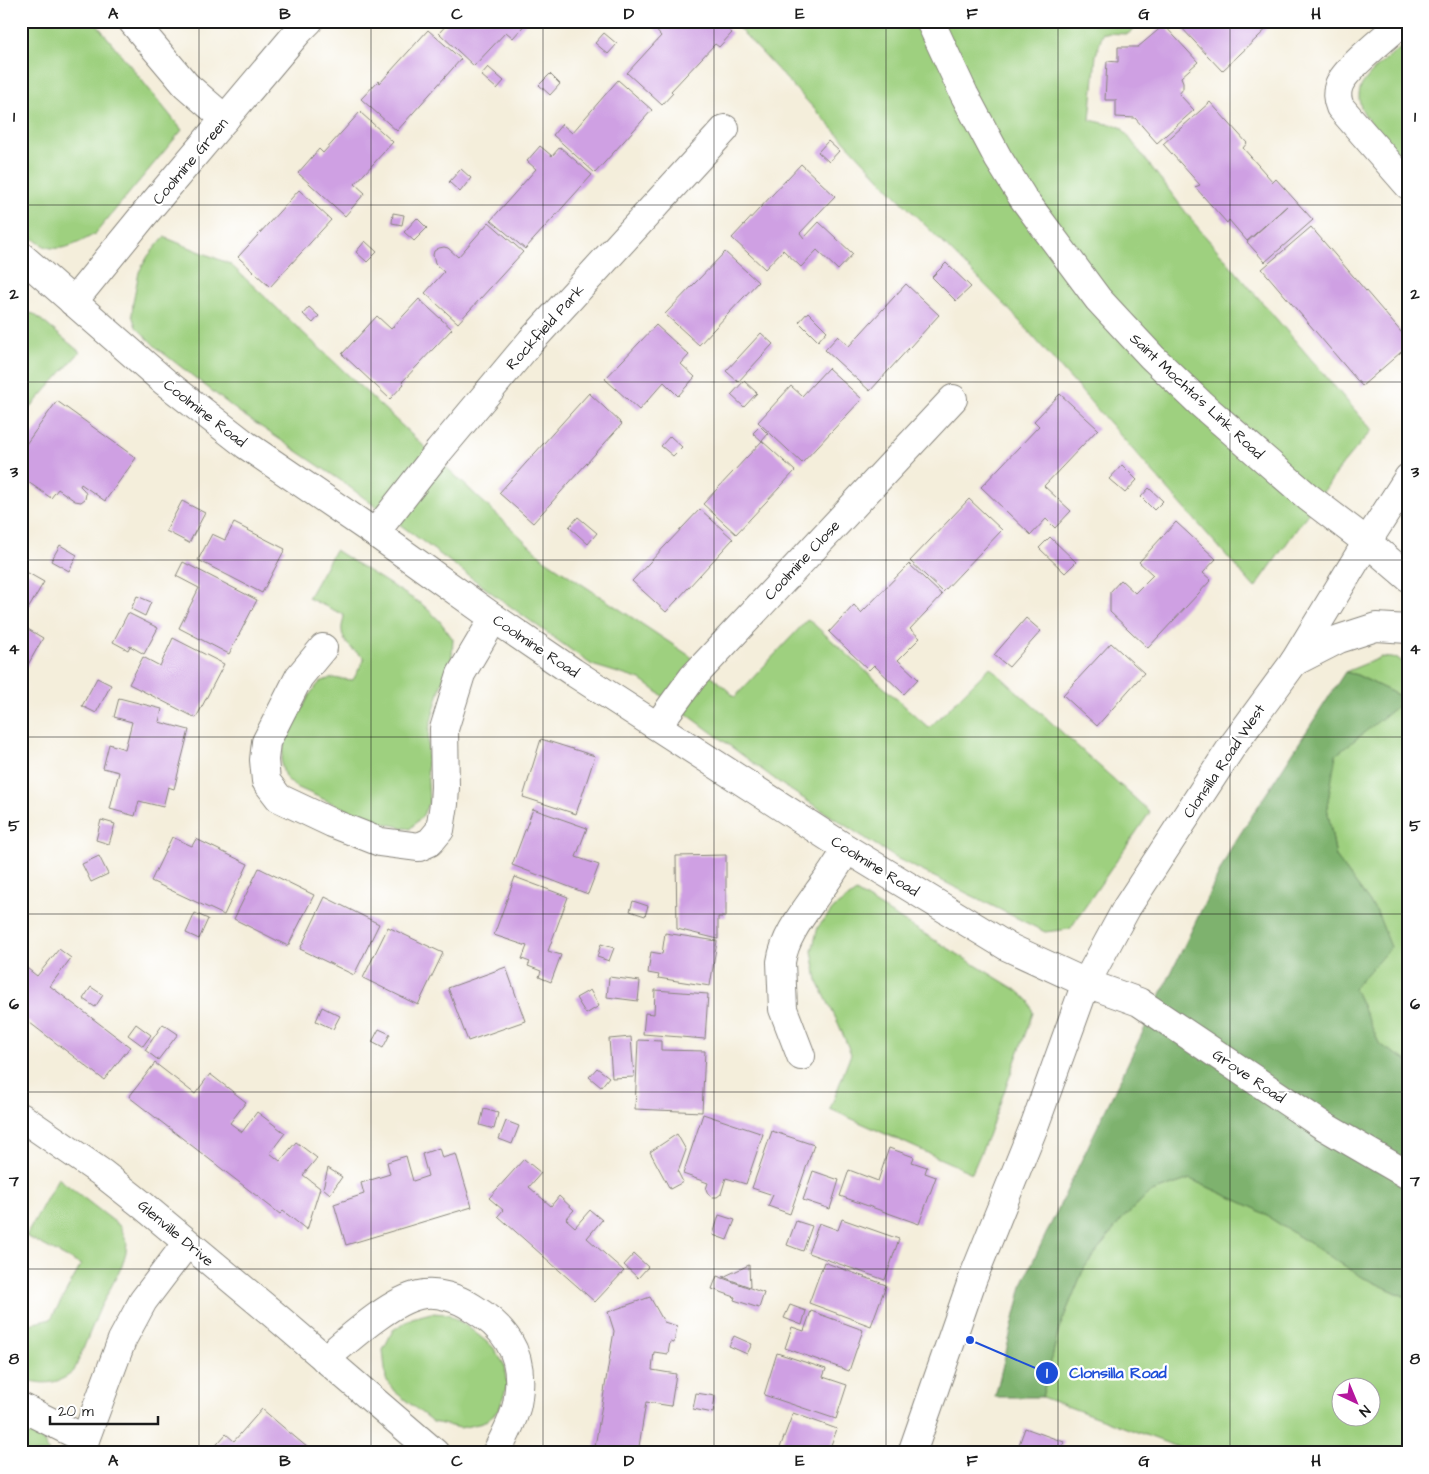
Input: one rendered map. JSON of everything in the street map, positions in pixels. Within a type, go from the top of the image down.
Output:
[{"type":"street","points":[[132,21],[186,85],[225,119]]},
{"type":"street","name":"Coolmine Green","points":[[73,302],[143,216],[309,21]]},
{"type":"street","name":"Saint Mochta's Link Road","points":[[930,21],[964,94],[998,158],[1028,205],[1098,299],[1152,357],[1201,404],[1308,497],[1367,542],[1408,578]]},
{"type":"street","points":[[1404,21],[1349,70],[1339,84],[1336,98],[1340,107],[1408,185]]},
{"type":"street","name":"Rockfield Park","points":[[376,533],[430,462],[531,341],[725,129]]},
{"type":"street","name":"Coolmine Road","points":[[21,256],[165,382],[246,445],[376,533],[573,672],[847,849],[1006,946],[1086,983]]},
{"type":"street","name":"Coolmine Close","points":[[657,726],[693,677],[953,399]]},
{"type":"street","name":"Clonsilla Road West","points":[[912,1453],[973,1278],[1034,1124],[1086,983],[1127,907],[1231,748],[1294,662],[1408,478]]},
{"type":"street","points":[[323,648],[299,677],[266,742],[264,760],[266,781],[279,798],[332,824],[380,842],[419,847],[430,842],[440,830],[445,787],[444,729],[461,674],[494,618]]},
{"type":"street","points":[[1294,662],[1339,639],[1376,627],[1408,629]]},
{"type":"street","points":[[801,1056],[783,1009],[782,955],[797,923],[835,870],[847,849]]},
{"type":"street","name":"Grove Road","points":[[1086,983],[1139,1002],[1322,1125],[1408,1175]]},
{"type":"street","name":"Glenville Drive","points":[[21,1117],[115,1183],[272,1313],[435,1453]]},
{"type":"street","points":[[21,1407],[82,1446],[122,1340],[144,1301],[188,1243]]},
{"type":"street","points":[[325,1359],[366,1325],[396,1304],[418,1295],[440,1295],[464,1302],[484,1314],[504,1333],[515,1352],[520,1374],[517,1406],[508,1431],[496,1453]]},
{"type":"green space","points":[[21,21],[94,21],[182,130],[95,234],[66,247],[53,248],[44,246],[21,228]]},
{"type":"green space","points":[[732,21],[1143,21],[1128,34],[1103,33],[1096,55],[1090,120],[1121,127],[1194,223],[1372,430],[1343,464],[1255,588],[1006,306],[896,196]]},
{"type":"green space","points":[[1408,42],[1408,162],[1385,140],[1366,117],[1360,104],[1359,95],[1361,87],[1368,76]]},
{"type":"green space","points":[[164,237],[230,264],[544,559],[690,656],[735,697],[808,619],[929,728],[990,667],[1150,812],[1070,929],[1045,932],[896,858],[784,786],[641,680],[592,665],[340,480],[239,412],[158,349],[136,327],[132,315],[139,272],[148,256]]},
{"type":"green space","points":[[21,311],[34,314],[80,352],[21,418]]},
{"type":"green space","points":[[335,550],[423,605],[439,620],[453,639],[452,657],[441,685],[429,729],[427,764],[429,802],[423,815],[410,829],[370,820],[294,786],[285,777],[281,764],[284,745],[310,694],[320,682],[331,678],[353,680],[365,658],[350,647],[343,636],[344,615],[308,598]]},
{"type":"green space","points":[[1382,657],[1399,659],[1408,667],[1408,1061],[1380,1046],[1354,988],[1377,912],[1336,857],[1327,807],[1335,755],[1406,699],[1357,675],[1345,672]]},
{"type":"green space","points":[[1345,672],[1357,675],[1406,699],[1336,755],[1327,807],[1336,857],[1377,912],[1391,947],[1354,988],[1380,1045],[1408,1061],[1408,1298],[1362,1277],[1256,1209],[1190,1179],[1149,1193],[1122,1219],[1084,1268],[1059,1329],[1042,1397],[995,1397],[1023,1282],[1231,848]]},
{"type":"green space","points":[[856,892],[1018,991],[1029,1001],[1033,1013],[988,1136],[972,1173],[830,1109],[851,1054],[817,980],[812,951],[818,927],[834,908]]},
{"type":"green space","points":[[58,1178],[120,1226],[127,1242],[122,1266],[100,1308],[74,1371],[62,1379],[42,1383],[21,1377],[21,1326],[51,1319],[81,1265],[26,1236]]},
{"type":"green space","points":[[1190,1179],[1256,1209],[1362,1277],[1408,1298],[1408,1453],[1194,1453],[1042,1397],[1059,1329],[1084,1268],[1122,1219],[1149,1193]]},
{"type":"green space","points":[[431,1313],[448,1314],[467,1326],[493,1347],[504,1364],[507,1386],[499,1410],[483,1423],[460,1428],[433,1422],[394,1391],[386,1379],[383,1350],[393,1330],[412,1318]]},
{"type":"green space","points":[[21,1424],[38,1436],[49,1453],[21,1453]]},
{"type":"building","points":[[450,21],[528,21],[513,38],[506,32],[474,66],[439,33]]},
{"type":"building","points":[[660,21],[719,21],[732,33],[719,47],[715,44],[671,91],[673,93],[662,105],[627,73],[661,36],[654,28]]},
{"type":"building","points":[[1185,21],[1275,21],[1222,71],[1180,26]]},
{"type":"building","points":[[1164,25],[1198,62],[1181,77],[1183,89],[1179,94],[1194,110],[1157,143],[1135,118],[1116,117],[1116,100],[1105,100],[1107,61],[1118,62],[1118,47],[1138,47]]},
{"type":"building","points":[[428,30],[461,59],[397,131],[361,99],[378,81],[380,83]]},
{"type":"building","points":[[604,33],[617,44],[608,54],[595,43]]},
{"type":"building","points":[[488,67],[504,81],[497,89],[481,75]]},
{"type":"building","points":[[550,74],[560,84],[550,95],[539,85]]},
{"type":"building","points":[[618,80],[652,110],[595,173],[553,135],[562,124],[572,133]]},
{"type":"building","points":[[1210,102],[1247,143],[1243,148],[1273,182],[1276,179],[1313,220],[1265,262],[1247,242],[1287,206],[1247,241],[1229,220],[1227,223],[1195,187],[1200,185],[1163,144]]},
{"type":"building","points":[[360,112],[393,142],[355,184],[365,193],[345,216],[298,173],[319,149],[323,153]]},
{"type":"building","points":[[828,141],[839,151],[829,162],[818,152]]},
{"type":"building","points":[[540,146],[552,156],[560,147],[592,175],[525,249],[491,220],[536,169],[527,161]]},
{"type":"building","points":[[801,164],[835,196],[800,233],[804,238],[819,222],[853,254],[838,270],[817,250],[801,267],[783,250],[765,269],[732,238]]},
{"type":"building","points":[[461,169],[471,178],[460,192],[449,182]]},
{"type":"building","points":[[299,190],[331,220],[270,287],[238,257]]},
{"type":"building","points":[[393,213],[404,215],[402,225],[392,223]]},
{"type":"building","points":[[417,218],[427,228],[414,241],[404,232]]},
{"type":"building","points":[[489,222],[523,252],[458,323],[425,293],[444,272],[435,264],[434,251],[439,248],[448,248],[458,257]]},
{"type":"building","points":[[1311,227],[1408,340],[1408,346],[1362,386],[1262,269]]},
{"type":"building","points":[[365,241],[377,252],[367,262],[356,252]]},
{"type":"building","points":[[725,252],[758,282],[699,345],[665,314]]},
{"type":"building","points":[[946,263],[971,287],[956,301],[932,277]]},
{"type":"building","points":[[906,284],[939,315],[870,391],[825,350],[838,336],[849,346]]},
{"type":"building","points":[[419,299],[452,329],[402,382],[404,384],[390,399],[342,354],[377,316],[391,329]]},
{"type":"building","points":[[309,307],[319,316],[313,323],[303,314]]},
{"type":"building","points":[[808,312],[827,331],[818,341],[799,322]]},
{"type":"building","points":[[656,325],[689,355],[681,364],[695,377],[678,396],[664,382],[639,410],[605,379]]},
{"type":"building","points":[[761,333],[773,344],[738,382],[726,371]]},
{"type":"building","points":[[828,368],[862,399],[802,463],[758,422],[791,386],[802,396]]},
{"type":"building","points":[[744,381],[757,393],[744,407],[731,395]]},
{"type":"building","points":[[589,393],[622,424],[533,523],[499,493]]},
{"type":"building","points":[[1060,394],[1098,429],[1044,486],[1071,511],[1055,528],[1046,519],[1031,535],[981,487],[1039,426],[1034,421]]},
{"type":"building","points":[[57,401],[136,458],[105,501],[81,484],[80,486],[86,494],[85,499],[81,502],[75,501],[58,489],[51,498],[21,477],[21,451]]},
{"type":"building","points":[[760,426],[768,434],[762,441],[753,433]]},
{"type":"building","points":[[670,436],[682,447],[673,456],[661,446]]},
{"type":"building","points":[[762,441],[795,471],[736,534],[703,504]]},
{"type":"building","points":[[1122,465],[1137,480],[1125,493],[1109,479]]},
{"type":"building","points":[[1149,488],[1163,501],[1154,510],[1141,497]]},
{"type":"building","points":[[969,499],[1002,530],[943,592],[910,561]]},
{"type":"building","points":[[182,501],[205,513],[189,543],[166,531]]},
{"type":"building","points":[[700,509],[733,539],[666,612],[632,581]]},
{"type":"building","points":[[578,517],[597,533],[588,544],[569,527]]},
{"type":"building","points":[[1176,522],[1216,559],[1203,573],[1211,580],[1148,648],[1110,612],[1110,592],[1121,580],[1135,593],[1153,575],[1139,562]]},
{"type":"building","points":[[234,523],[285,549],[262,593],[198,560],[212,534],[225,540]]},
{"type":"building","points":[[1050,537],[1076,562],[1065,573],[1039,548]]},
{"type":"building","points":[[60,545],[77,555],[69,571],[51,561]]},
{"type":"building","points":[[183,562],[257,600],[229,654],[179,628],[199,588],[176,576]]},
{"type":"building","points":[[909,564],[942,595],[910,629],[920,638],[898,660],[918,679],[904,694],[874,665],[869,670],[829,632],[854,605],[861,613]]},
{"type":"building","points":[[21,569],[44,582],[21,621]]},
{"type":"building","points":[[137,596],[151,602],[145,616],[131,609]]},
{"type":"building","points":[[128,613],[158,628],[144,654],[130,646],[128,650],[113,642]]},
{"type":"building","points":[[1026,618],[1041,631],[1009,667],[994,655]]},
{"type":"building","points":[[21,625],[43,638],[21,677]]},
{"type":"building","points":[[173,638],[224,664],[196,718],[129,684],[143,657],[160,666]]},
{"type":"building","points":[[1111,643],[1144,673],[1097,726],[1063,695]]},
{"type":"building","points":[[97,678],[111,685],[96,713],[82,706]]},
{"type":"building","points":[[119,698],[162,709],[159,722],[189,730],[174,789],[168,787],[163,807],[139,801],[135,816],[110,809],[119,772],[103,768],[109,744],[125,749],[132,722],[114,717]]},
{"type":"building","points":[[541,739],[595,756],[576,814],[523,797]]},
{"type":"building","points":[[533,809],[587,828],[576,857],[599,865],[588,894],[512,865]]},
{"type":"building","points":[[101,820],[115,824],[109,844],[96,840]]},
{"type":"building","points":[[172,837],[192,846],[196,839],[248,864],[224,915],[151,881]]},
{"type":"building","points":[[726,855],[726,917],[718,917],[718,939],[677,929],[676,856]]},
{"type":"building","points":[[99,856],[108,874],[91,882],[82,864]]},
{"type":"building","points":[[259,868],[314,895],[288,946],[234,919]]},
{"type":"building","points":[[515,877],[568,897],[548,951],[561,955],[551,982],[539,977],[541,971],[528,966],[530,962],[522,959],[527,946],[494,935]]},
{"type":"building","points":[[325,897],[379,924],[354,975],[300,949]]},
{"type":"building","points":[[633,901],[648,906],[645,916],[630,911]]},
{"type":"building","points":[[195,913],[208,919],[199,939],[186,933]]},
{"type":"building","points":[[388,927],[443,953],[418,1005],[363,978]]},
{"type":"building","points":[[665,933],[717,941],[710,986],[658,978],[659,975],[648,973],[651,952],[662,954]]},
{"type":"building","points":[[601,944],[614,948],[609,961],[597,957]]},
{"type":"building","points":[[59,949],[71,958],[50,986],[130,1047],[104,1080],[21,1016],[21,968],[23,965],[37,976]]},
{"type":"building","points":[[506,967],[525,1021],[468,1041],[448,988]]},
{"type":"building","points":[[609,977],[640,981],[638,1001],[607,997]]},
{"type":"building","points":[[91,987],[103,995],[95,1007],[83,999]]},
{"type":"building","points":[[590,990],[599,1006],[586,1014],[576,998]]},
{"type":"building","points":[[655,990],[708,994],[705,1039],[643,1034],[645,1013],[654,1014]]},
{"type":"building","points":[[322,1007],[340,1016],[333,1029],[316,1021]]},
{"type":"building","points":[[136,1024],[151,1035],[143,1046],[128,1035]]},
{"type":"building","points":[[163,1024],[178,1034],[158,1060],[145,1050]]},
{"type":"building","points":[[379,1029],[390,1034],[383,1048],[372,1042]]},
{"type":"building","points":[[631,1037],[634,1077],[612,1078],[609,1039]]},
{"type":"building","points":[[638,1040],[661,1041],[661,1050],[705,1051],[702,1112],[635,1109]]},
{"type":"building","points":[[155,1063],[195,1094],[210,1074],[246,1102],[230,1123],[242,1132],[257,1112],[285,1133],[270,1153],[280,1161],[296,1142],[317,1158],[303,1175],[320,1188],[307,1230],[283,1211],[280,1214],[129,1097]]},
{"type":"building","points":[[597,1068],[609,1077],[601,1087],[589,1077]]},
{"type":"building","points":[[484,1109],[498,1113],[494,1129],[480,1125]]},
{"type":"building","points":[[703,1114],[763,1134],[746,1184],[726,1178],[721,1194],[717,1197],[712,1197],[708,1194],[706,1189],[708,1183],[683,1174]]},
{"type":"building","points":[[506,1121],[519,1126],[512,1144],[499,1139]]},
{"type":"building","points":[[772,1131],[814,1145],[790,1214],[768,1206],[773,1195],[752,1188]]},
{"type":"building","points":[[677,1134],[686,1150],[678,1172],[683,1182],[670,1189],[650,1152]]},
{"type":"building","points":[[439,1148],[442,1158],[456,1154],[472,1207],[346,1245],[334,1204],[364,1194],[361,1183],[390,1174],[387,1162],[406,1156],[413,1181],[428,1176],[422,1154]]},
{"type":"building","points":[[889,1148],[914,1157],[912,1162],[927,1167],[925,1173],[936,1177],[919,1224],[840,1196],[849,1170],[878,1181]]},
{"type":"building","points":[[524,1159],[541,1173],[529,1187],[551,1206],[559,1196],[574,1210],[566,1219],[575,1227],[590,1210],[602,1220],[587,1238],[624,1271],[595,1302],[498,1216],[503,1210],[489,1198]]},
{"type":"building","points":[[328,1168],[342,1177],[330,1194],[323,1188]]},
{"type":"building","points":[[813,1171],[839,1180],[830,1209],[803,1200]]},
{"type":"building","points":[[719,1215],[735,1220],[727,1240],[713,1235]]},
{"type":"building","points":[[842,1219],[899,1239],[885,1280],[808,1253],[819,1223],[838,1230]]},
{"type":"building","points":[[796,1221],[812,1226],[803,1251],[787,1245]]},
{"type":"building","points":[[634,1254],[648,1267],[638,1278],[624,1265]]},
{"type":"building","points":[[824,1262],[886,1285],[871,1326],[809,1303]]},
{"type":"building","points":[[749,1265],[750,1287],[723,1277]]},
{"type":"building","points":[[717,1276],[764,1293],[759,1308],[734,1300],[735,1297],[712,1289]]},
{"type":"building","points":[[650,1297],[664,1322],[677,1326],[674,1343],[670,1342],[668,1354],[654,1352],[652,1370],[676,1374],[671,1406],[646,1402],[638,1453],[594,1453],[614,1331],[608,1312]]},
{"type":"building","points":[[790,1305],[806,1311],[802,1325],[784,1318]]},
{"type":"building","points":[[811,1311],[863,1330],[849,1371],[785,1348],[792,1327],[804,1331]]},
{"type":"building","points":[[734,1336],[752,1344],[747,1354],[729,1346]]},
{"type":"building","points":[[777,1353],[826,1369],[823,1377],[847,1385],[836,1419],[764,1395]]},
{"type":"building","points":[[696,1393],[715,1396],[713,1413],[693,1409]]},
{"type":"building","points":[[262,1409],[314,1453],[213,1453],[211,1451],[226,1434],[234,1441]]},
{"type":"building","points":[[793,1413],[837,1429],[828,1453],[778,1453]]},
{"type":"building","points":[[1025,1428],[1064,1442],[1060,1453],[1016,1453]]},
{"type":"place","name":"Clonsilla Road","points":[[970,1340]]}]
